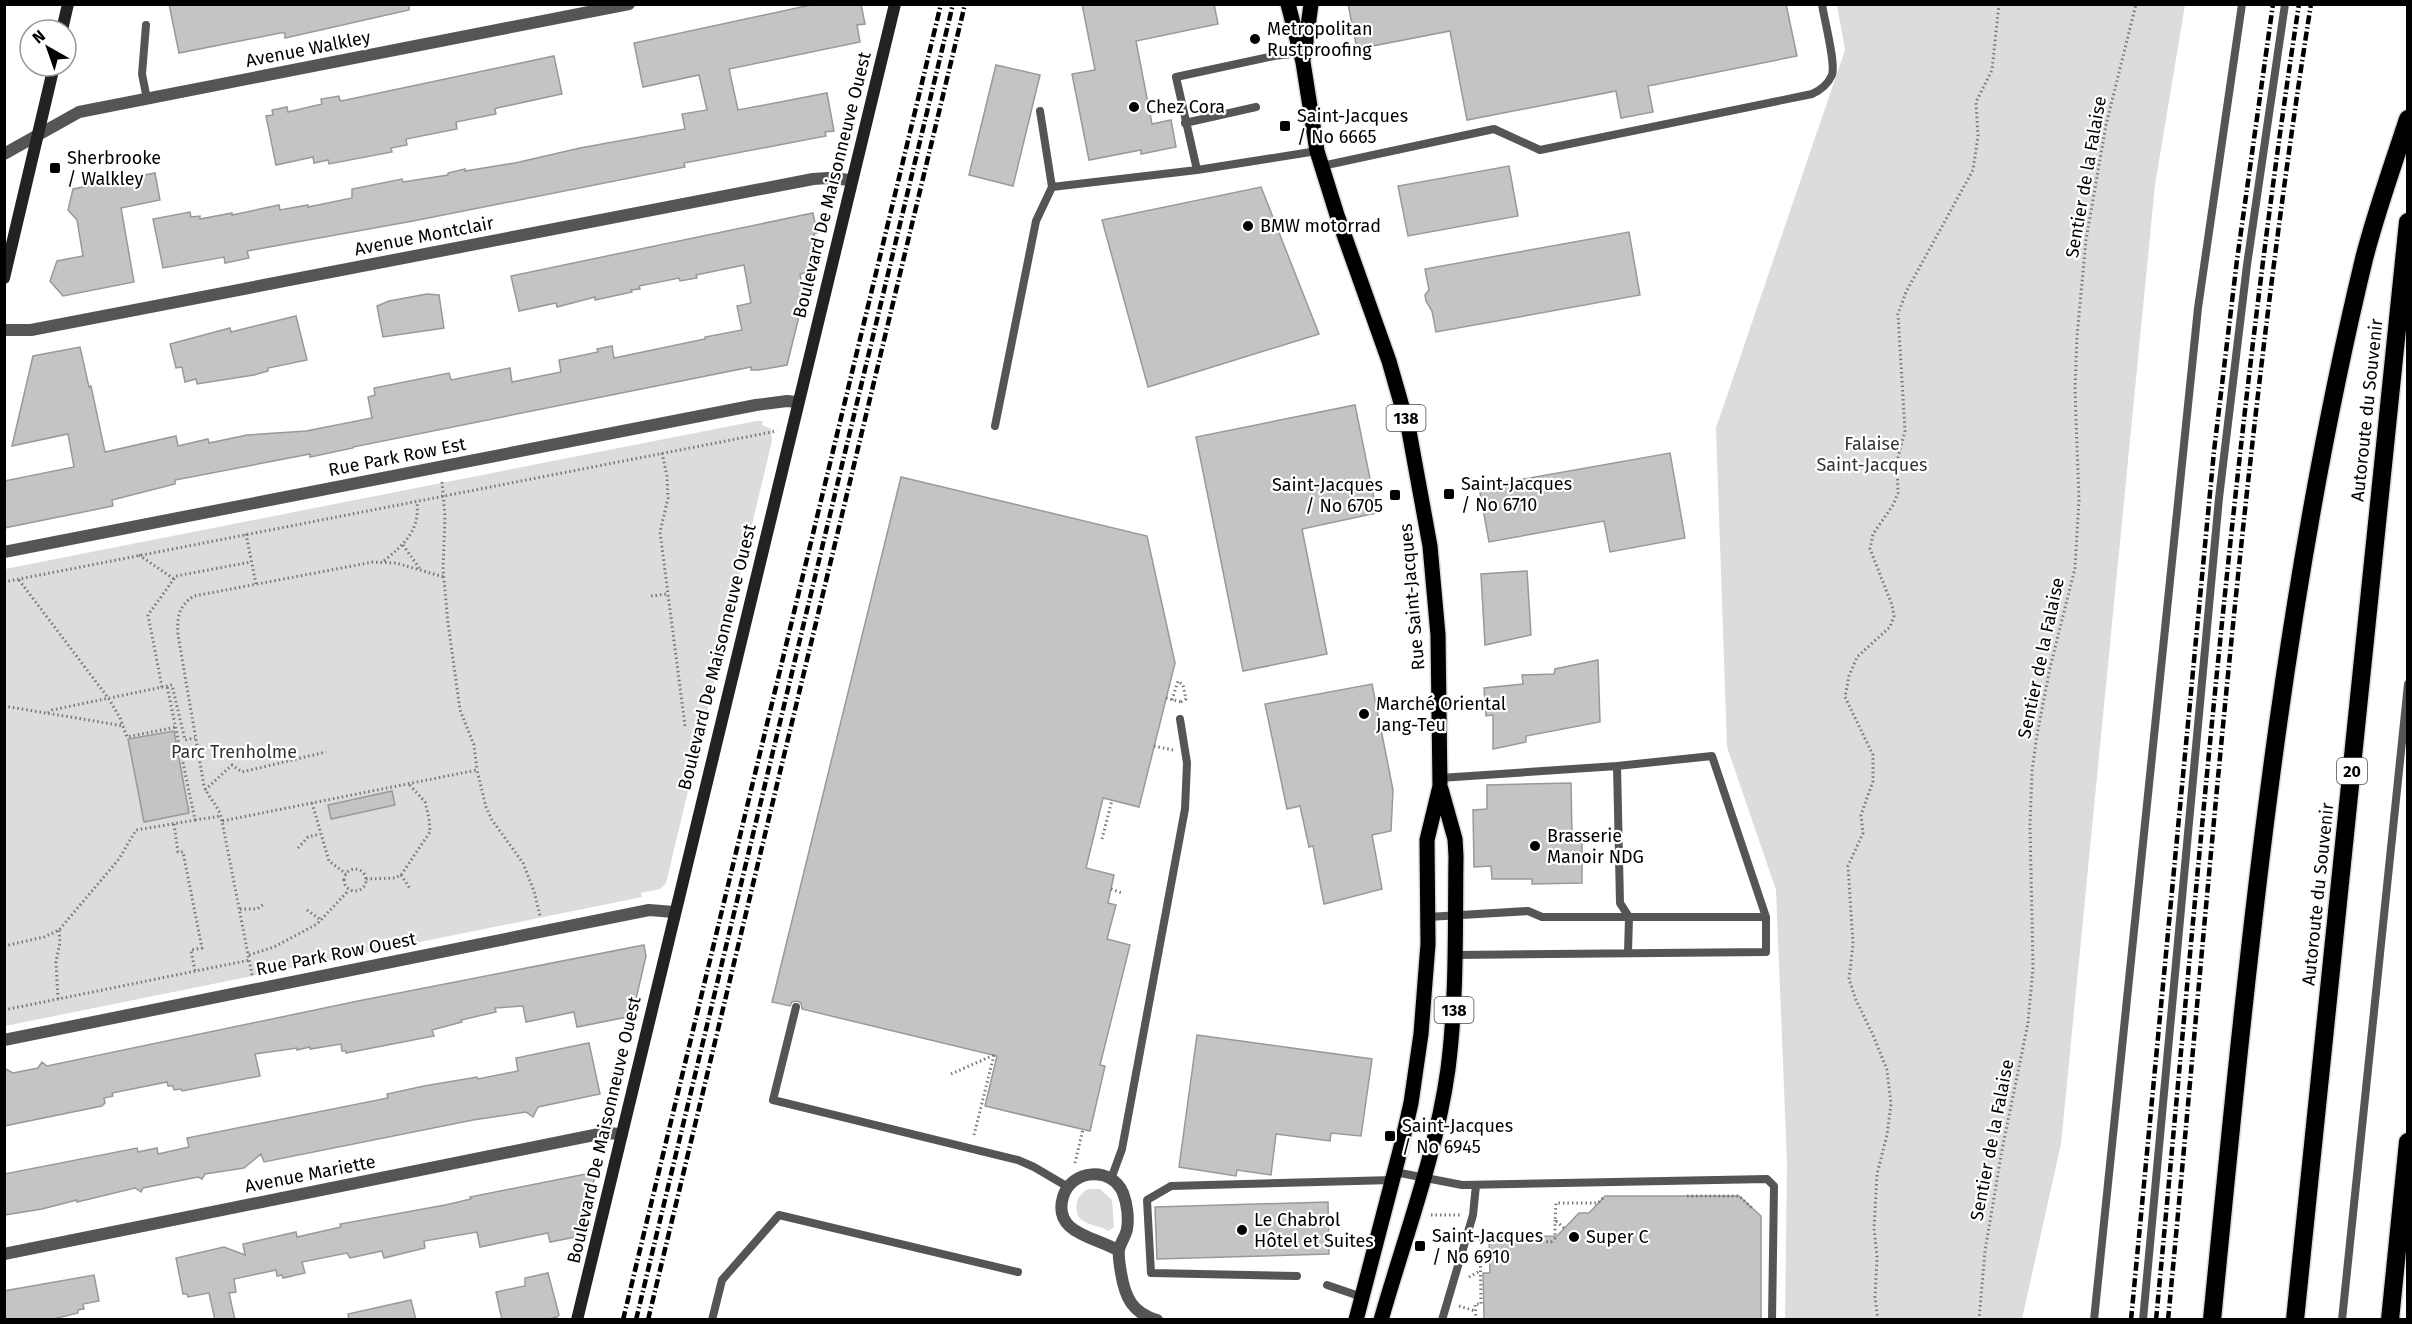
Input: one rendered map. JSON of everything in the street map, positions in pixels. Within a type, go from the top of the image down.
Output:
[{"type":"highway","points":[[2212,1320],[2274,747],[2304,555],[2316,487],[2365,257],[2408,119]]},
{"type":"highway","name":"Autoroute du Souvenir","points":[[2295,1320],[2408,222]]},
{"type":"highway","points":[[2390,1320],[2408,1142]]},
{"type":"main road","name":"Rue Saint-Jacques","points":[[1288,4],[1301,58],[1317,151],[1389,361],[1416,460],[1430,546],[1436,613],[1440,782],[1455,839],[1455,996],[1448,1069],[1437,1130],[1424,1179],[1381,1320]]},
{"type":"main road","name":"Rue Saint-Jacques","points":[[1301,58],[1311,4]]},
{"type":"main road","name":"Rue Saint-Jacques","points":[[1356,1320],[1411,1103],[1421,1034],[1428,917],[1427,840],[1440,782]]},
{"type":"street","name":"Avenue Walkley","points":[[4,154],[80,112],[629,4]]},
{"type":"street","name":"Boulevard De Maisonneuve Ouest","points":[[577,1320],[895,4]]},
{"type":"street","points":[[4,278],[51,78]]},
{"type":"street","name":"Avenue Montclair","points":[[4,330],[31,330],[813,179],[851,180]]},
{"type":"street","name":"Rue Park Row Est","points":[[4,552],[769,402],[798,402]]},
{"type":"street","name":"Rue Park Row Ouest","points":[[4,1040],[649,910],[674,912]]},
{"type":"street","name":"Avenue Mariette","points":[[4,1254],[604,1133],[622,1134]]},
{"type":"street","points":[[1119,1251],[1110,1245],[1076,1232],[1068,1225],[1062,1206],[1068,1187],[1084,1175],[1094,1174],[1111,1179],[1122,1189],[1127,1212],[1127,1230],[1119,1251],[1123,1287],[1129,1302],[1140,1313],[1157,1320]]},
{"type":"lane","points":[[1322,166],[1494,129],[1540,150],[1812,94],[1827,83],[1833,67],[1822,4]]},
{"type":"lane","points":[[2094,1320],[2198,308],[2242,4]]},
{"type":"lane","points":[[2143,1320],[2219,498],[2249,254],[2286,4]]},
{"type":"lane","points":[[146,24],[142,74],[147,99]]},
{"type":"lane","points":[[1197,170],[1176,77],[1274,56],[1301,58]]},
{"type":"lane","points":[[1185,123],[1256,107]]},
{"type":"lane","points":[[995,426],[1036,221],[1052,187],[1040,111]]},
{"type":"lane","points":[[1052,187],[1197,170],[1317,151]]},
{"type":"lane","points":[[2342,1320],[2408,684]]},
{"type":"lane","points":[[1111,1179],[1122,1149],[1185,809],[1186,763],[1182,714]]},
{"type":"lane","points":[[1440,782],[1712,756],[1766,916],[1766,952],[1456,955]]},
{"type":"lane","points":[[1617,766],[1620,903],[1629,918],[1628,953]]},
{"type":"lane","points":[[1428,917],[1528,911],[1542,917],[1766,916]]},
{"type":"lane","points":[[796,1008],[773,1100],[1018,1160],[1068,1187]]},
{"type":"lane","points":[[1297,1276],[1151,1273],[1147,1200],[1171,1186],[1394,1176],[1476,1185],[1767,1179],[1774,1186],[1772,1320]]},
{"type":"lane","points":[[1442,1320],[1473,1215],[1476,1185]]},
{"type":"lane","points":[[712,1320],[722,1280],[779,1215],[1018,1272]]},
{"type":"lane","points":[[1327,1285],[1362,1297]]},
{"type":"path","points":[[1878,1320],[1875,1297],[1877,1257],[1874,1228],[1877,1174],[1887,1135],[1891,1104],[1887,1070],[1856,1000],[1850,979],[1853,944],[1848,866],[1863,833],[1861,815],[1873,781],[1873,755],[1845,697],[1849,676],[1857,657],[1890,627],[1894,616],[1892,605],[1870,549],[1873,534],[1893,505],[1898,493],[1897,461],[1905,431],[1898,314],[1911,281],[1973,170],[1978,136],[1976,102],[1992,70],[1999,4]]},
{"type":"path","name":"Sentier de la Falaise","points":[[1979,1320],[1985,1251],[2002,1150],[2028,1023],[2033,967],[2030,825],[2032,771],[2050,668],[2075,568],[2079,500],[2075,390],[2077,336],[2086,240],[2106,125],[2136,4]]},
{"type":"path","points":[[4,582],[774,431]]},
{"type":"path","points":[[662,453],[668,498],[660,532],[685,726]]},
{"type":"path","points":[[442,483],[444,577],[460,710],[474,746],[486,807],[492,820],[516,852],[529,875],[541,918]]},
{"type":"path","points":[[384,561],[403,544],[417,522],[417,501]]},
{"type":"path","points":[[246,534],[256,584]]},
{"type":"path","points":[[403,544],[421,570]]},
{"type":"path","points":[[139,555],[174,579]]},
{"type":"path","points":[[252,976],[220,808],[205,790],[178,635],[178,613],[194,596],[384,561],[444,577]]},
{"type":"path","points":[[195,820],[176,727],[148,615],[176,576],[251,562]]},
{"type":"path","points":[[18,580],[108,699],[124,726],[127,737],[176,727]]},
{"type":"path","points":[[651,596],[668,594]]},
{"type":"path","points":[[1172,699],[1178,681],[1183,685],[1186,699],[1181,702]]},
{"type":"path","points":[[48,713],[52,710],[172,685],[185,740],[195,738]]},
{"type":"path","points":[[1166,698],[1181,702]]},
{"type":"path","points":[[1181,702],[1182,714]]},
{"type":"path","points":[[4,706],[124,726]]},
{"type":"path","points":[[1155,746],[1178,751]]},
{"type":"path","points":[[205,790],[232,765],[242,771],[326,752]]},
{"type":"path","points":[[222,821],[312,803],[356,797],[408,783],[477,770]]},
{"type":"path","points":[[366,879],[395,878],[401,875],[412,863],[413,856],[430,832],[425,802],[408,783]]},
{"type":"path","points":[[1102,839],[1112,800]]},
{"type":"path","points":[[312,803],[329,861],[346,874]]},
{"type":"path","points":[[178,816],[179,823]]},
{"type":"path","points":[[4,946],[44,937],[59,930],[118,859],[136,830],[221,816]]},
{"type":"path","points":[[174,824],[178,852],[183,852],[202,948],[191,950],[195,972]]},
{"type":"path","points":[[298,848],[308,837],[320,834]]},
{"type":"path","points":[[358,869],[366,879],[362,889],[353,891],[349,890],[344,883],[346,874],[351,870],[358,869]]},
{"type":"path","points":[[401,875],[411,890]]},
{"type":"path","points":[[1111,889],[1122,893]]},
{"type":"path","points":[[249,955],[274,947],[306,931],[321,920],[349,890]]},
{"type":"path","points":[[240,909],[257,909],[264,904]]},
{"type":"path","points":[[307,910],[321,920]]},
{"type":"path","points":[[57,1000],[56,962],[60,942],[59,930]]},
{"type":"path","points":[[4,1010],[250,960]]},
{"type":"path","points":[[951,1074],[994,1055],[975,1134]]},
{"type":"path","points":[[1074,1164],[1083,1129]]},
{"type":"path","points":[[1476,1320],[1475,1304],[1481,1304],[1480,1240],[1489,1237],[1539,1236],[1539,1242],[1551,1242],[1555,1238],[1556,1203],[1598,1203],[1605,1196],[1614,1196]]},
{"type":"path","points":[[1687,1196],[1739,1196],[1752,1208]]},
{"type":"path","points":[[1429,1215],[1464,1215]]},
{"type":"path","points":[[1555,1220],[1564,1228]]},
{"type":"path","points":[[1480,1260],[1490,1260]]},
{"type":"path","points":[[1466,1285],[1469,1275],[1480,1271]]},
{"type":"path","points":[[1459,1306],[1475,1311]]},
{"type":"green space","name":"Falaise Saint-Jacques","points":[[1837,5],[2185,5],[2155,185],[2061,1144],[2022,1319],[1785,1319],[1787,1162],[1776,890],[1727,747],[1716,428],[1845,50]]},
{"type":"green space","name":"Parc Trenholme","points":[[763,421],[762,425],[771,429],[772,441],[666,883],[660,889],[641,893],[642,897],[5,1026],[5,569]]},
{"type":"green space","points":[[1088,1189],[1100,1189],[1112,1200],[1114,1227],[1108,1231],[1085,1222],[1078,1216],[1077,1201]]},
{"type":"building","points":[[169,4],[409,4],[409,10],[285,38],[285,33],[280,33],[179,53]]},
{"type":"building","points":[[815,4],[861,4],[865,24],[857,25],[860,42],[729,69],[738,110],[827,93],[834,131],[825,132],[826,136],[684,163],[685,167],[413,221],[247,251],[249,258],[225,263],[224,257],[163,268],[153,219],[190,212],[191,217],[200,216],[200,219],[279,205],[280,210],[308,205],[308,207],[352,198],[352,189],[402,179],[403,182],[448,175],[448,173],[465,169],[465,171],[515,163],[580,148],[685,129],[682,114],[707,110],[699,75],[643,87],[634,43]]},
{"type":"building","points":[[1082,4],[1214,4],[1218,24],[1136,41],[1152,124],[1171,120],[1176,147],[1141,154],[1141,150],[1089,160],[1072,74],[1095,70]]},
{"type":"building","points":[[1348,4],[1786,4],[1797,56],[1648,86],[1653,112],[1621,118],[1616,91],[1467,120],[1450,31],[1357,49]]},
{"type":"building","points":[[554,56],[562,94],[497,108],[495,109],[496,114],[456,122],[457,129],[406,139],[407,145],[391,148],[392,152],[329,164],[328,160],[314,163],[313,157],[276,165],[266,116],[273,115],[272,110],[287,107],[288,112],[322,104],[321,99],[339,96],[340,101],[346,100]]},
{"type":"building","points":[[996,65],[1040,75],[1013,186],[969,175]]},
{"type":"building","points":[[1509,166],[1518,216],[1408,236],[1398,186]]},
{"type":"building","points":[[155,173],[160,200],[121,208],[134,282],[63,296],[50,281],[57,261],[83,256],[77,220],[68,210],[73,189]]},
{"type":"building","points":[[1261,187],[1319,334],[1148,387],[1102,220]]},
{"type":"building","points":[[813,213],[817,233],[814,234],[816,244],[813,244],[812,248],[814,258],[811,258],[812,263],[807,264],[809,272],[800,274],[804,296],[787,365],[759,370],[751,370],[751,367],[310,457],[310,454],[175,480],[175,484],[112,500],[113,506],[4,528],[4,481],[74,467],[68,434],[12,446],[33,356],[80,347],[105,452],[176,436],[178,446],[208,439],[209,443],[247,435],[306,431],[372,418],[368,397],[375,395],[374,388],[449,373],[451,380],[510,368],[512,382],[561,372],[559,360],[598,352],[597,349],[612,346],[614,358],[742,330],[737,306],[751,303],[744,265],[696,275],[697,278],[680,281],[679,278],[639,286],[640,289],[631,290],[632,292],[595,300],[595,297],[557,307],[556,303],[519,311],[511,276]]},
{"type":"building","points":[[1629,232],[1640,295],[1436,332],[1432,311],[1426,301],[1425,295],[1429,290],[1425,269]]},
{"type":"building","points":[[427,294],[439,295],[444,328],[383,337],[377,306],[389,301]]},
{"type":"building","points":[[296,316],[307,360],[268,368],[268,371],[254,375],[197,384],[196,379],[185,382],[182,367],[176,368],[170,344],[230,328],[231,332]]},
{"type":"building","points":[[1355,405],[1377,513],[1302,529],[1327,654],[1243,671],[1196,437]]},
{"type":"building","points":[[1670,453],[1685,538],[1610,552],[1604,521],[1489,542],[1479,487]]},
{"type":"building","points":[[901,477],[1147,536],[1175,663],[1139,807],[1103,798],[1086,868],[1114,875],[1108,903],[1116,905],[1107,939],[1130,945],[1100,1065],[1105,1066],[1090,1131],[985,1106],[997,1056],[802,1009],[801,1003],[797,1001],[792,1002],[790,1006],[772,1002]]},
{"type":"building","points":[[1527,571],[1531,635],[1485,645],[1481,574]]},
{"type":"building","points":[[1598,660],[1600,722],[1526,736],[1526,742],[1493,749],[1493,715],[1486,716],[1484,688],[1523,684],[1522,675],[1554,674],[1555,669]]},
{"type":"building","points":[[1372,684],[1393,790],[1391,831],[1372,835],[1382,889],[1324,904],[1313,846],[1309,847],[1300,806],[1287,809],[1265,704]]},
{"type":"building","points":[[174,731],[189,813],[144,822],[128,739]]},
{"type":"building","points":[[1571,783],[1572,836],[1582,836],[1582,883],[1532,884],[1532,879],[1492,879],[1491,866],[1474,867],[1473,810],[1487,809],[1487,785]]},
{"type":"building","points":[[392,791],[395,805],[331,819],[328,805]]},
{"type":"building","points":[[644,945],[646,956],[632,1016],[577,1027],[574,1012],[526,1022],[523,1006],[495,1008],[496,1012],[432,1030],[434,1036],[346,1053],[342,1051],[341,1044],[255,1054],[260,1076],[182,1091],[181,1089],[174,1090],[173,1086],[168,1086],[167,1082],[112,1093],[113,1096],[104,1098],[105,1103],[102,1106],[4,1126],[4,1068],[13,1073],[38,1068],[42,1062],[47,1066],[358,1001]]},
{"type":"building","points":[[1197,1035],[1372,1059],[1361,1136],[1331,1133],[1330,1141],[1276,1134],[1271,1175],[1237,1170],[1236,1176],[1179,1167]]},
{"type":"building","points":[[589,1043],[600,1094],[538,1107],[533,1117],[526,1112],[473,1120],[264,1162],[261,1154],[244,1168],[205,1174],[202,1179],[198,1177],[143,1188],[141,1192],[135,1188],[77,1202],[77,1200],[4,1215],[4,1174],[137,1148],[138,1152],[157,1148],[158,1154],[189,1147],[187,1138],[388,1098],[387,1094],[424,1086],[518,1071],[516,1058]]},
{"type":"building","points":[[596,1172],[580,1236],[550,1242],[548,1233],[480,1247],[477,1232],[424,1241],[425,1248],[384,1258],[382,1251],[350,1258],[347,1253],[302,1262],[305,1273],[283,1278],[282,1275],[277,1276],[276,1270],[234,1279],[236,1292],[229,1293],[235,1320],[215,1320],[209,1293],[188,1297],[187,1294],[183,1294],[176,1258],[224,1247],[245,1255],[243,1244],[296,1232],[297,1237],[341,1227],[340,1224],[445,1205],[471,1199],[470,1197]]},
{"type":"building","points":[[1605,1196],[1739,1196],[1761,1216],[1761,1320],[1484,1320],[1483,1273],[1490,1273],[1489,1237],[1557,1236],[1579,1213],[1589,1213]]},
{"type":"building","name":"Le Chabrol Hôtel et Suites","points":[[1328,1202],[1329,1254],[1157,1259],[1155,1207]]},
{"type":"building","points":[[548,1273],[559,1315],[545,1320],[502,1320],[496,1292],[525,1286],[525,1278]]},
{"type":"building","points":[[94,1275],[99,1301],[83,1304],[84,1309],[78,1310],[78,1313],[49,1320],[4,1320],[4,1291]]},
{"type":"building","points":[[411,1300],[416,1320],[349,1320],[348,1314]]},
{"type":"railway","points":[[623,1320],[941,4]]},
{"type":"railway","points":[[636,1320],[953,4]]},
{"type":"railway","points":[[648,1320],[965,4]]},
{"type":"railway","points":[[2131,1320],[2214,451],[2237,260],[2273,4]]},
{"type":"railway","points":[[2156,1320],[2235,496],[2275,168],[2299,4]]},
{"type":"railway","points":[[2168,1320],[2229,661],[2265,332],[2311,4]]},
{"type":"place","name":"Metropolitan Rustproofing","points":[[1255,39]]},
{"type":"place","name":"Chez Cora","points":[[1134,107]]},
{"type":"place","name":"Saint-Jacques / No 6665","points":[[1285,126]]},
{"type":"place","name":"Sherbrooke / Walkley","points":[[55,168]]},
{"type":"place","name":"BMW motorrad","points":[[1248,226]]},
{"type":"place","name":"Saint-Jacques / No 6710","points":[[1449,494]]},
{"type":"place","name":"Saint-Jacques / No 6705","points":[[1395,495]]},
{"type":"place","name":"Marché Oriental Jang-Teu","points":[[1364,714]]},
{"type":"place","name":"Brasserie Manoir NDG","points":[[1535,846]]},
{"type":"place","name":"Saint-Jacques / No 6945","points":[[1390,1136]]},
{"type":"place","name":"Le Chabrol Hôtel et Suites","points":[[1242,1230]]},
{"type":"place","name":"Super C","points":[[1574,1237]]},
{"type":"place","name":"Saint-Jacques / No 6910","points":[[1420,1246]]}]
